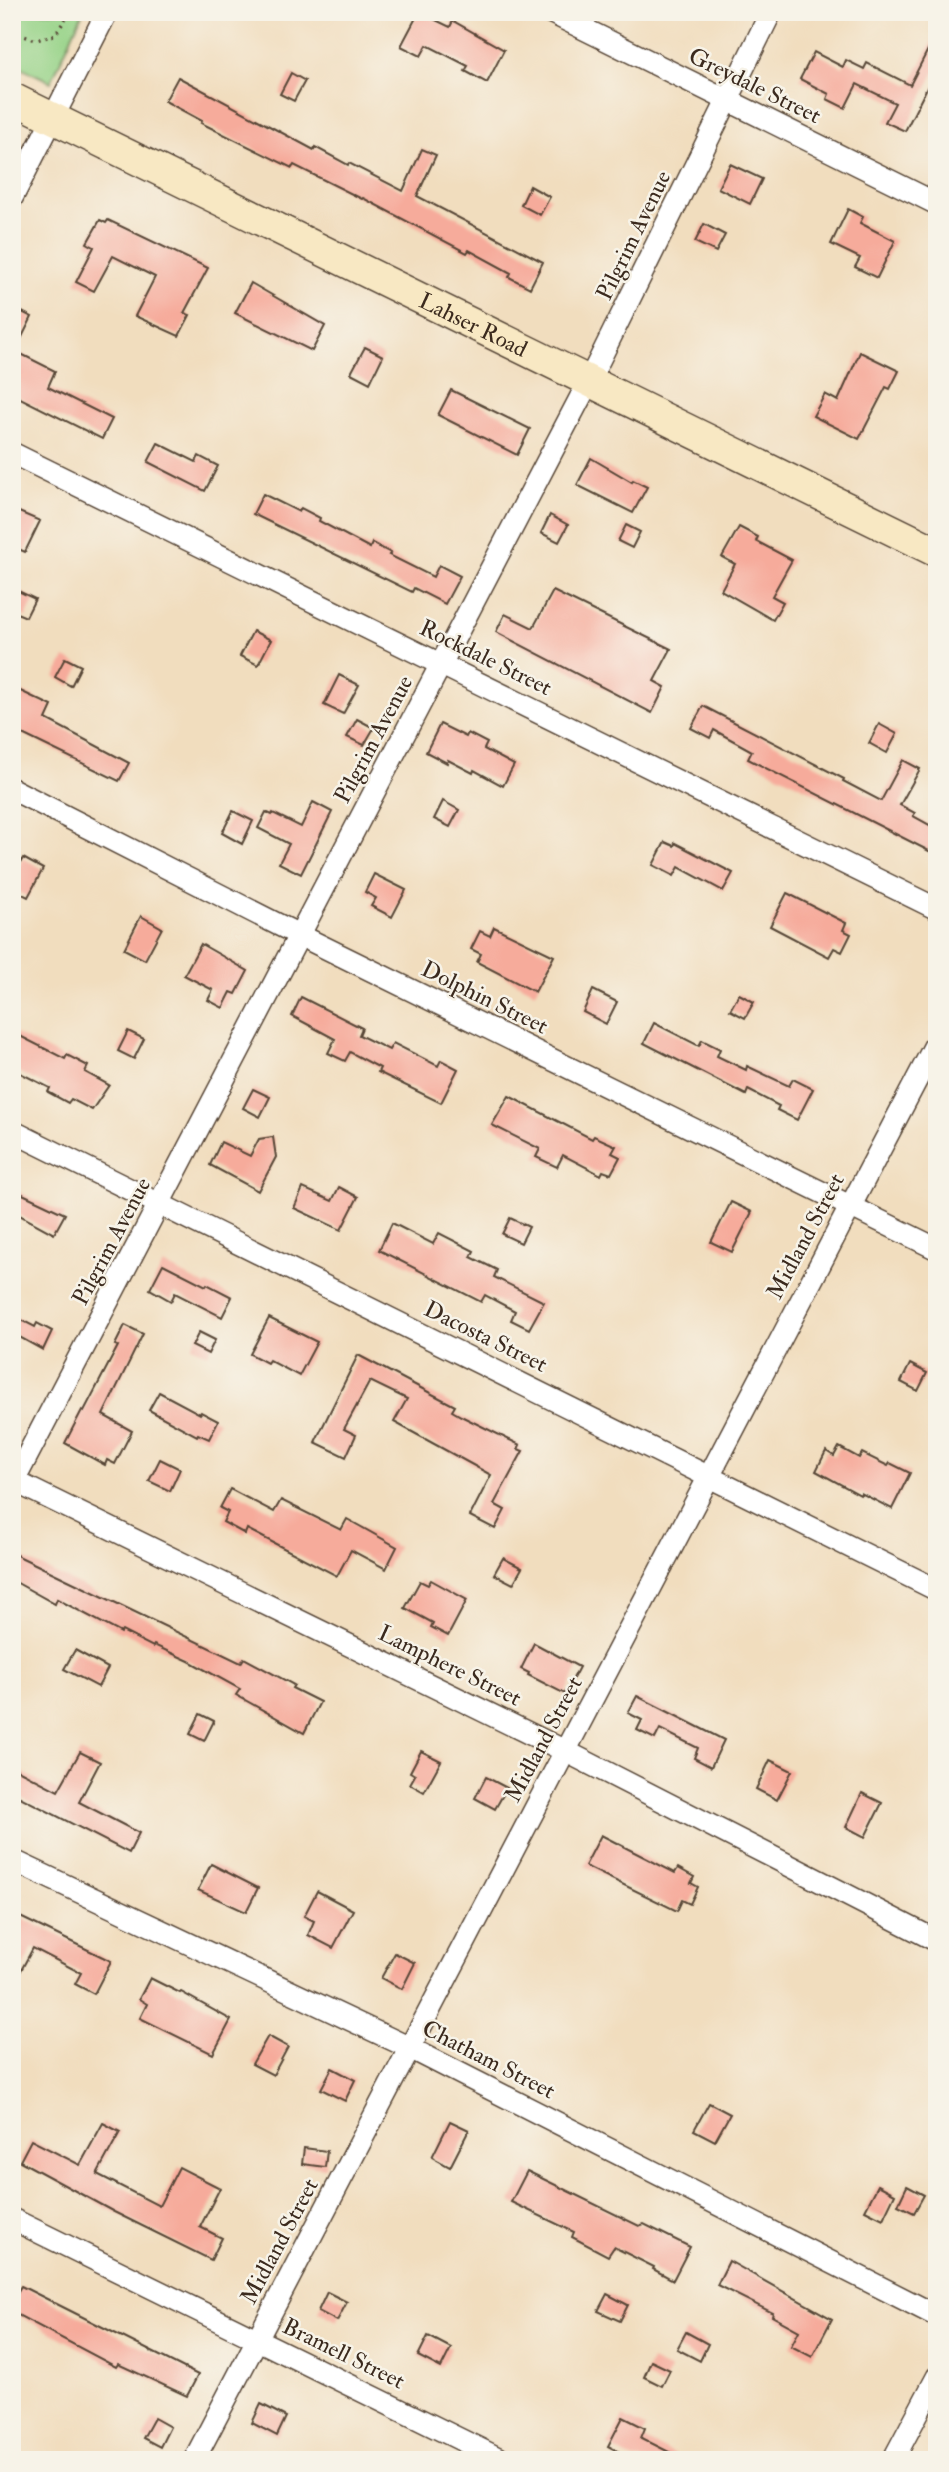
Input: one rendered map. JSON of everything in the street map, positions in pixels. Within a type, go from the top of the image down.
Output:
[{"type":"main road","name":"Lahser Road","points":[[12,98],[937,552]]},
{"type":"street","points":[[12,198],[107,12]]},
{"type":"street","name":"Greydale Street","points":[[550,12],[937,204]]},
{"type":"street","name":"Pilgrim Avenue","points":[[13,1482],[589,381],[771,12]]},
{"type":"street","name":"Rockdale Street","points":[[12,453],[937,909]]},
{"type":"street","name":"Dolphin Street","points":[[12,789],[300,935],[937,1249]]},
{"type":"street","name":"Midland Street","points":[[194,2460],[937,1041]]},
{"type":"street","name":"Dacosta Street","points":[[12,1131],[937,1590]]},
{"type":"street","name":"Lamphere Street","points":[[13,1482],[565,1751],[937,1941]]},
{"type":"street","name":"Chatham Street","points":[[12,1860],[410,2049],[937,2316]]},
{"type":"street","name":"Bramell Street","points":[[12,2219],[502,2460]]},
{"type":"street","points":[[893,2460],[937,2376]]},
{"type":"path","points":[[12,32],[36,40],[55,36],[70,12]]},
{"type":"green space","points":[[12,12],[83,12],[51,82],[12,63]]},
{"type":"building","points":[[419,12],[450,27],[453,21],[504,50],[487,83],[465,71],[468,66],[427,45],[421,56],[401,46]]},
{"type":"building","points":[[937,32],[937,68],[905,131],[885,122],[895,103],[857,84],[845,108],[827,99],[829,94],[800,79],[814,52],[843,67],[846,60],[864,69],[867,63],[910,85]]},
{"type":"building","points":[[291,73],[305,81],[294,101],[280,94]]},
{"type":"building","points":[[178,77],[314,150],[315,147],[403,191],[422,149],[436,155],[417,196],[543,262],[530,288],[509,277],[511,273],[469,250],[467,253],[363,198],[294,165],[292,168],[201,123],[202,121],[165,101]]},
{"type":"building","points":[[730,164],[762,179],[750,204],[718,188]]},
{"type":"building","points":[[530,186],[550,197],[540,215],[521,205]]},
{"type":"building","points":[[848,209],[863,217],[860,223],[895,241],[877,278],[855,267],[860,258],[831,244]]},
{"type":"building","points":[[100,220],[106,223],[108,220],[208,268],[184,313],[190,315],[179,336],[135,316],[155,277],[113,256],[94,291],[76,282],[94,247],[87,243]]},
{"type":"building","points":[[704,224],[725,235],[716,252],[695,242]]},
{"type":"building","points":[[251,283],[325,326],[312,351],[235,313]]},
{"type":"building","points":[[12,307],[32,317],[15,351],[55,371],[48,387],[112,419],[102,439],[12,394]]},
{"type":"building","points":[[365,347],[383,356],[370,383],[351,373]]},
{"type":"building","points":[[860,352],[899,371],[890,389],[886,387],[859,439],[813,416],[825,394],[838,401]]},
{"type":"building","points":[[451,390],[530,429],[517,455],[438,415]]},
{"type":"building","points":[[158,443],[196,462],[199,456],[218,466],[205,491],[148,462]]},
{"type":"building","points":[[591,458],[632,482],[633,480],[647,487],[633,513],[577,485]]},
{"type":"building","points":[[263,494],[299,512],[301,508],[320,518],[319,521],[370,548],[372,543],[391,553],[389,555],[433,577],[439,565],[460,576],[445,604],[414,588],[412,592],[253,514]]},
{"type":"building","points":[[12,509],[40,521],[25,552],[12,546]]},
{"type":"building","points":[[550,515],[568,525],[559,542],[541,533]]},
{"type":"building","points":[[626,525],[640,532],[632,548],[618,541]]},
{"type":"building","points":[[739,527],[758,537],[756,541],[792,560],[772,596],[783,602],[773,620],[721,590],[735,564],[722,557]]},
{"type":"building","points":[[12,588],[35,599],[26,617],[12,611]]},
{"type":"building","points":[[553,591],[671,649],[654,681],[665,687],[652,713],[496,632],[505,614],[533,628]]},
{"type":"building","points":[[253,631],[271,640],[258,665],[240,656]]},
{"type":"building","points":[[65,658],[81,666],[71,686],[55,677]]},
{"type":"building","points":[[339,675],[359,685],[343,714],[324,705]]},
{"type":"building","points":[[12,687],[52,706],[46,719],[129,763],[119,781],[12,729]]},
{"type":"building","points":[[703,706],[881,801],[903,760],[920,769],[900,805],[915,813],[913,816],[937,829],[937,855],[748,759],[752,751],[714,730],[710,738],[691,728]]},
{"type":"building","points":[[357,719],[374,728],[364,745],[347,737]]},
{"type":"building","points":[[440,724],[466,737],[468,733],[487,743],[484,749],[514,765],[503,786],[474,770],[473,773],[426,752]]},
{"type":"building","points":[[879,724],[897,734],[887,753],[869,743]]},
{"type":"building","points":[[443,801],[459,810],[450,827],[434,819]]},
{"type":"building","points":[[313,802],[332,812],[301,874],[279,863],[289,844],[258,828],[266,812],[301,827]]},
{"type":"building","points":[[233,811],[253,821],[242,844],[222,833]]},
{"type":"building","points":[[665,842],[674,846],[675,843],[733,873],[723,891],[679,867],[674,876],[653,865]]},
{"type":"building","points":[[23,858],[43,869],[28,897],[12,889],[12,878]]},
{"type":"building","points":[[374,874],[406,890],[392,917],[371,906],[376,898],[365,892]]},
{"type":"building","points":[[787,893],[846,923],[843,930],[851,934],[842,952],[834,948],[829,957],[770,926]]},
{"type":"building","points":[[141,916],[162,928],[145,960],[124,949]]},
{"type":"building","points":[[494,927],[554,956],[535,992],[477,962],[481,954],[471,949],[480,931],[490,936]]},
{"type":"building","points":[[201,944],[248,971],[236,994],[231,992],[223,1008],[208,1000],[213,990],[184,975]]},
{"type":"building","points":[[593,990],[617,1002],[606,1024],[583,1012]]},
{"type":"building","points":[[739,994],[754,1002],[745,1018],[730,1010]]},
{"type":"building","points":[[301,997],[362,1028],[359,1035],[389,1050],[393,1043],[438,1066],[441,1060],[458,1069],[441,1103],[378,1072],[380,1068],[350,1052],[345,1061],[328,1053],[335,1039],[292,1016]]},
{"type":"building","points":[[654,1023],[699,1046],[702,1040],[720,1049],[717,1056],[746,1070],[747,1066],[789,1086],[793,1079],[813,1089],[797,1120],[777,1110],[779,1106],[748,1090],[746,1095],[644,1043]]},
{"type":"building","points":[[128,1031],[144,1039],[134,1059],[118,1051]]},
{"type":"building","points":[[12,1032],[65,1059],[67,1055],[88,1066],[85,1072],[109,1085],[92,1110],[71,1099],[68,1103],[48,1092],[50,1088],[12,1069]]},
{"type":"building","points":[[253,1089],[270,1097],[260,1117],[243,1108]]},
{"type":"building","points":[[509,1096],[592,1139],[594,1136],[616,1146],[612,1153],[620,1157],[611,1174],[603,1171],[601,1175],[563,1155],[557,1167],[536,1157],[540,1149],[492,1125]]},
{"type":"building","points":[[273,1137],[276,1157],[258,1191],[210,1165],[221,1142],[250,1156],[259,1139]]},
{"type":"building","points":[[339,1187],[358,1197],[341,1230],[294,1208],[303,1188],[332,1201]]},
{"type":"building","points":[[12,1189],[65,1214],[54,1234],[12,1211]]},
{"type":"building","points":[[731,1202],[752,1212],[732,1252],[711,1242]]},
{"type":"building","points":[[510,1218],[529,1227],[521,1243],[502,1234]]},
{"type":"building","points":[[392,1223],[433,1244],[439,1233],[474,1251],[471,1257],[497,1270],[494,1277],[544,1302],[529,1329],[511,1320],[515,1311],[485,1295],[481,1302],[379,1250]]},
{"type":"building","points":[[163,1264],[232,1297],[222,1317],[175,1293],[171,1301],[150,1289]]},
{"type":"building","points":[[12,1315],[35,1327],[37,1323],[52,1331],[43,1350],[12,1333]]},
{"type":"building","points":[[269,1318],[317,1342],[299,1376],[269,1360],[267,1363],[250,1354]]},
{"type":"building","points":[[125,1325],[143,1334],[103,1415],[132,1431],[115,1464],[107,1460],[105,1465],[65,1443],[118,1346],[115,1345]]},
{"type":"building","points":[[199,1332],[215,1340],[208,1354],[192,1346]]},
{"type":"building","points":[[358,1355],[455,1406],[452,1411],[520,1445],[518,1449],[523,1451],[494,1504],[505,1510],[495,1529],[470,1516],[491,1475],[394,1422],[407,1399],[370,1381],[344,1429],[356,1435],[346,1457],[315,1442]]},
{"type":"building","points":[[910,1364],[927,1373],[918,1391],[901,1382]]},
{"type":"building","points":[[159,1392],[218,1421],[209,1439],[198,1434],[197,1436],[149,1410]]},
{"type":"building","points":[[839,1447],[859,1458],[862,1453],[910,1473],[892,1509],[816,1471],[826,1451],[834,1456]]},
{"type":"building","points":[[160,1459],[180,1469],[170,1491],[149,1481]]},
{"type":"building","points":[[230,1489],[274,1512],[281,1500],[341,1530],[347,1519],[397,1547],[386,1569],[351,1550],[337,1576],[247,1529],[245,1534],[223,1522],[228,1512],[220,1508]]},
{"type":"building","points":[[12,1553],[241,1663],[244,1658],[294,1685],[292,1688],[320,1702],[304,1733],[236,1695],[240,1689],[189,1661],[122,1631],[121,1633],[57,1599],[55,1604],[12,1580]]},
{"type":"building","points":[[503,1558],[522,1568],[513,1584],[494,1574]]},
{"type":"building","points":[[431,1580],[467,1600],[448,1636],[431,1627],[433,1623],[405,1608],[420,1581],[428,1585]]},
{"type":"building","points":[[534,1643],[579,1667],[565,1694],[521,1669]]},
{"type":"building","points":[[75,1650],[108,1668],[98,1687],[64,1669]]},
{"type":"building","points":[[637,1696],[724,1740],[711,1767],[694,1758],[698,1748],[660,1729],[655,1739],[637,1730],[642,1720],[628,1713]]},
{"type":"building","points":[[200,1714],[214,1721],[204,1741],[190,1734]]},
{"type":"building","points":[[421,1751],[441,1761],[424,1792],[410,1784],[415,1775],[410,1772]]},
{"type":"building","points":[[80,1752],[100,1762],[79,1802],[139,1833],[129,1853],[12,1793],[12,1767],[58,1791]]},
{"type":"building","points":[[770,1760],[792,1771],[777,1800],[756,1789]]},
{"type":"building","points":[[486,1777],[507,1788],[495,1809],[475,1798]]},
{"type":"building","points":[[862,1793],[882,1803],[865,1837],[846,1827]]},
{"type":"building","points":[[601,1835],[675,1873],[678,1868],[694,1877],[691,1883],[698,1887],[690,1904],[682,1900],[677,1911],[585,1866]]},
{"type":"building","points":[[211,1864],[258,1888],[246,1912],[198,1890]]},
{"type":"building","points":[[317,1891],[353,1910],[333,1948],[308,1935],[314,1921],[304,1916]]},
{"type":"building","points":[[12,1913],[111,1961],[94,1994],[75,1984],[81,1973],[33,1948],[12,1987]]},
{"type":"building","points":[[395,1953],[415,1963],[402,1989],[381,1978]]},
{"type":"building","points":[[150,1978],[231,2020],[213,2054],[140,2018],[147,2004],[139,1999]]},
{"type":"building","points":[[268,2036],[288,2047],[273,2075],[252,2064]]},
{"type":"building","points":[[332,2068],[355,2080],[345,2101],[321,2089]]},
{"type":"building","points":[[709,2103],[730,2114],[715,2141],[694,2130]]},
{"type":"building","points":[[450,2121],[469,2130],[450,2167],[432,2157]]},
{"type":"building","points":[[103,2123],[120,2132],[97,2174],[159,2206],[179,2167],[220,2188],[200,2227],[222,2238],[211,2260],[20,2161],[31,2140],[80,2165]]},
{"type":"building","points":[[304,2148],[327,2151],[325,2167],[302,2164]]},
{"type":"building","points":[[527,2171],[639,2226],[644,2224],[690,2247],[673,2280],[614,2247],[608,2256],[572,2237],[574,2232],[511,2202]]},
{"type":"building","points":[[878,2185],[895,2194],[883,2219],[865,2210]]},
{"type":"building","points":[[907,2186],[924,2195],[914,2213],[898,2205]]},
{"type":"building","points":[[729,2261],[832,2319],[812,2357],[791,2346],[799,2331],[772,2316],[773,2313],[717,2285]]},
{"type":"building","points":[[21,2286],[198,2375],[187,2396],[118,2364],[116,2367],[12,2312],[12,2301]]},
{"type":"building","points":[[327,2292],[347,2302],[337,2321],[318,2311]]},
{"type":"building","points":[[607,2294],[628,2305],[620,2321],[598,2311]]},
{"type":"building","points":[[686,2332],[708,2344],[700,2361],[677,2349]]},
{"type":"building","points":[[428,2336],[451,2348],[441,2368],[418,2356]]},
{"type":"building","points":[[651,2361],[670,2370],[662,2386],[644,2377]]},
{"type":"building","points":[[261,2404],[286,2417],[277,2436],[252,2423]]},
{"type":"building","points":[[623,2417],[645,2428],[641,2438],[685,2460],[634,2460],[608,2446]]},
{"type":"building","points":[[154,2418],[170,2427],[160,2447],[143,2438]]}]
